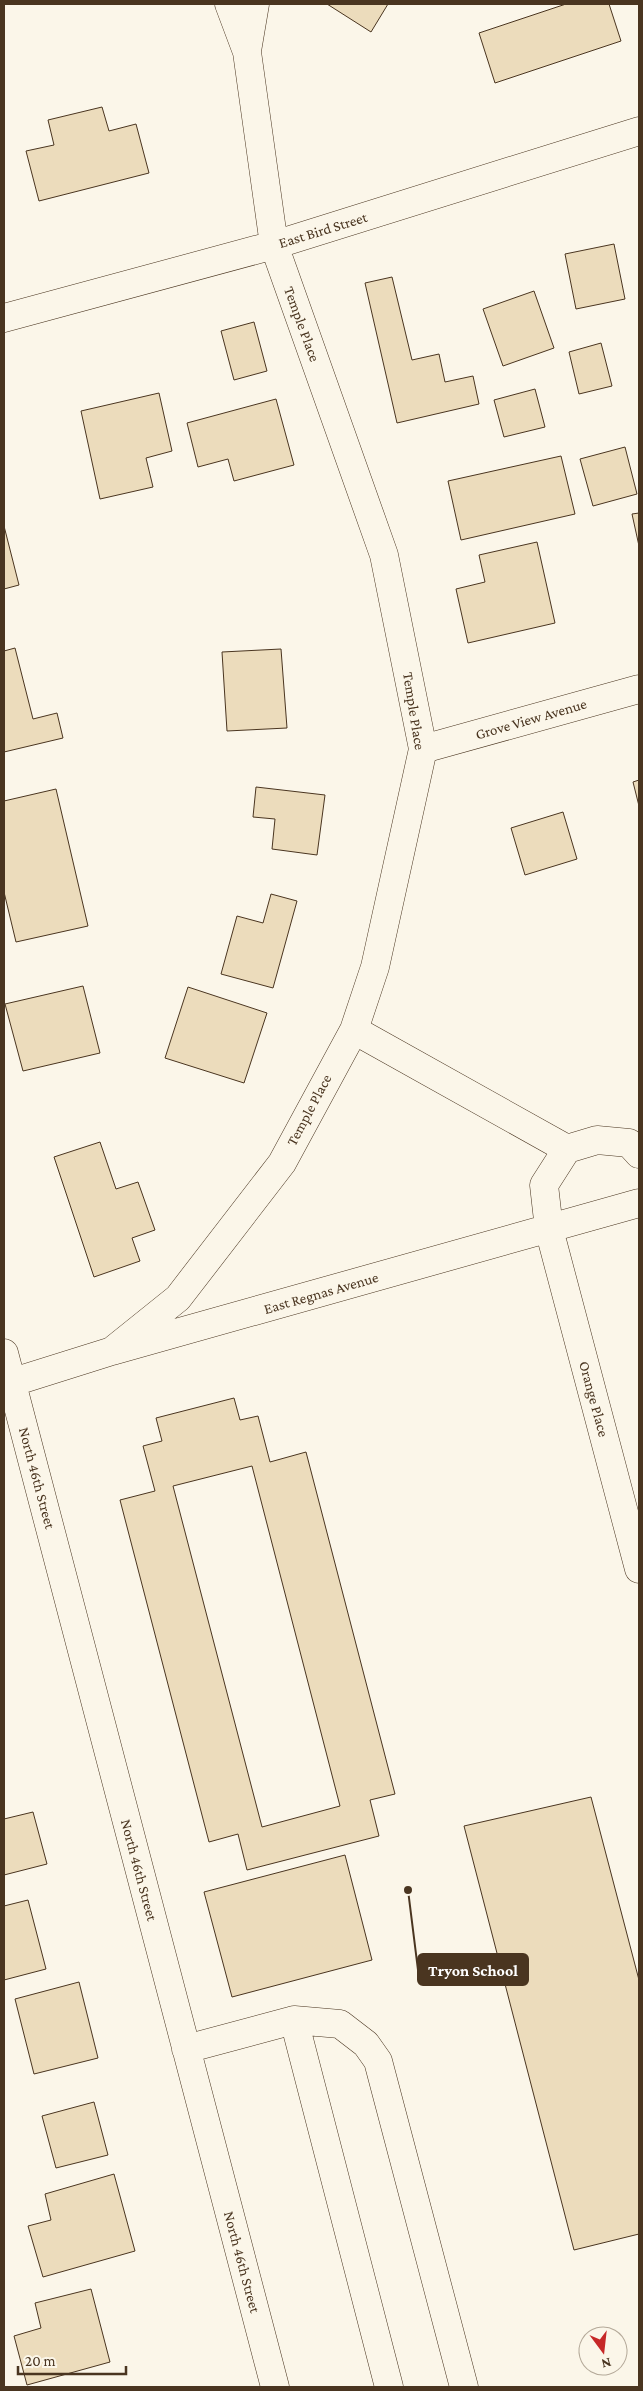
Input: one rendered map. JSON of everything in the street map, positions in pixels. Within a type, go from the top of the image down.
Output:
[{"type":"street","name":"Temple Place","points":[[112,1351],[178,1298],[282,1163],[354,1030],[375,967],[424,749],[384,555],[274,245],[246,52],[229,4]]},
{"type":"street","points":[[246,52],[255,4]]},
{"type":"street","name":"East Bird Street","points":[[4,318],[274,245],[639,131]]},
{"type":"street","name":"Grove View Avenue","points":[[424,749],[639,689]]},
{"type":"street","points":[[354,1030],[567,1149],[597,1140],[629,1143],[639,1154]]},
{"type":"street","name":"Orange Place","points":[[567,1149],[544,1185],[549,1228],[639,1569]]},
{"type":"street","name":"East Regnas Avenue","points":[[8,1384],[112,1351],[639,1203]]},
{"type":"street","name":"North 46th Street","points":[[4,1353],[8,1384],[275,2387]]},
{"type":"street","points":[[294,2020],[389,2387]]},
{"type":"street","points":[[186,2049],[294,2020],[340,2024],[366,2044],[378,2061],[464,2387]]},
{"type":"building","points":[[327,4],[388,4],[371,32]]},
{"type":"building","points":[[566,4],[609,4],[621,41],[495,83],[479,33]]},
{"type":"building","points":[[102,107],[109,131],[136,124],[149,173],[39,201],[26,151],[54,145],[48,120]]},
{"type":"building","points":[[614,244],[625,299],[576,309],[565,254]]},
{"type":"building","points":[[392,277],[412,360],[439,354],[445,382],[473,376],[479,404],[397,423],[365,283]]},
{"type":"building","points":[[534,291],[554,348],[503,366],[483,309]]},
{"type":"building","points":[[254,322],[267,371],[234,380],[221,331]]},
{"type":"building","points":[[601,343],[612,386],[579,394],[569,352]]},
{"type":"building","points":[[535,389],[545,427],[504,437],[494,400]]},
{"type":"building","points":[[159,393],[172,451],[146,458],[153,487],[100,499],[81,411]]},
{"type":"building","points":[[276,399],[294,465],[234,481],[228,459],[198,467],[187,423]]},
{"type":"building","points":[[625,447],[637,494],[593,506],[580,459]]},
{"type":"building","points":[[561,456],[575,514],[461,540],[448,481]]},
{"type":"building","points":[[639,513],[639,546],[632,514]]},
{"type":"building","points":[[4,526],[19,585],[4,589]]},
{"type":"building","points":[[537,542],[555,623],[468,643],[456,589],[485,582],[479,555]]},
{"type":"building","points":[[15,648],[33,719],[57,713],[63,738],[4,752],[4,651]]},
{"type":"building","points":[[281,649],[287,728],[227,731],[222,652]]},
{"type":"building","points":[[639,780],[639,806],[633,782]]},
{"type":"building","points":[[256,787],[325,795],[317,855],[272,849],[275,819],[253,817]]},
{"type":"building","points":[[56,789],[88,926],[16,942],[4,892],[4,801]]},
{"type":"building","points":[[563,812],[577,859],[525,875],[511,828]]},
{"type":"building","points":[[271,894],[297,901],[273,988],[221,974],[237,916],[263,923]]},
{"type":"building","points":[[83,986],[100,1053],[23,1071],[5,1004]]},
{"type":"building","points":[[188,987],[267,1013],[244,1083],[165,1058]]},
{"type":"building","points":[[100,1142],[116,1189],[138,1182],[155,1230],[132,1238],[140,1261],[94,1277],[54,1157]]},
{"type":"building","points":[[234,1398],[240,1420],[258,1416],[270,1462],[306,1452],[395,1794],[370,1800],[379,1836],[247,1870],[238,1834],[209,1842],[120,1500],[155,1491],[143,1446],[162,1441],[156,1418]],"holes":[[[252,1466],[340,1806],[262,1827],[173,1486]]]},
{"type":"building","points":[[591,1797],[639,1980],[639,2234],[574,2250],[464,1826]]},
{"type":"building","points":[[33,1812],[47,1864],[4,1875],[4,1819]]},
{"type":"building","points":[[345,1855],[372,1960],[232,1997],[204,1892]]},
{"type":"building","points":[[28,1900],[46,1969],[4,1980],[4,1906]]},
{"type":"building","points":[[79,1982],[98,2058],[34,2074],[15,1999]]},
{"type":"building","points":[[94,2102],[108,2155],[56,2168],[42,2116]]},
{"type":"building","points":[[114,2174],[135,2251],[43,2277],[28,2226],[51,2220],[45,2194]]},
{"type":"building","points":[[91,2289],[110,2362],[27,2385],[14,2336],[41,2328],[35,2303]]},
{"type":"place","name":"Tryon School","points":[[408,1890]]}]
